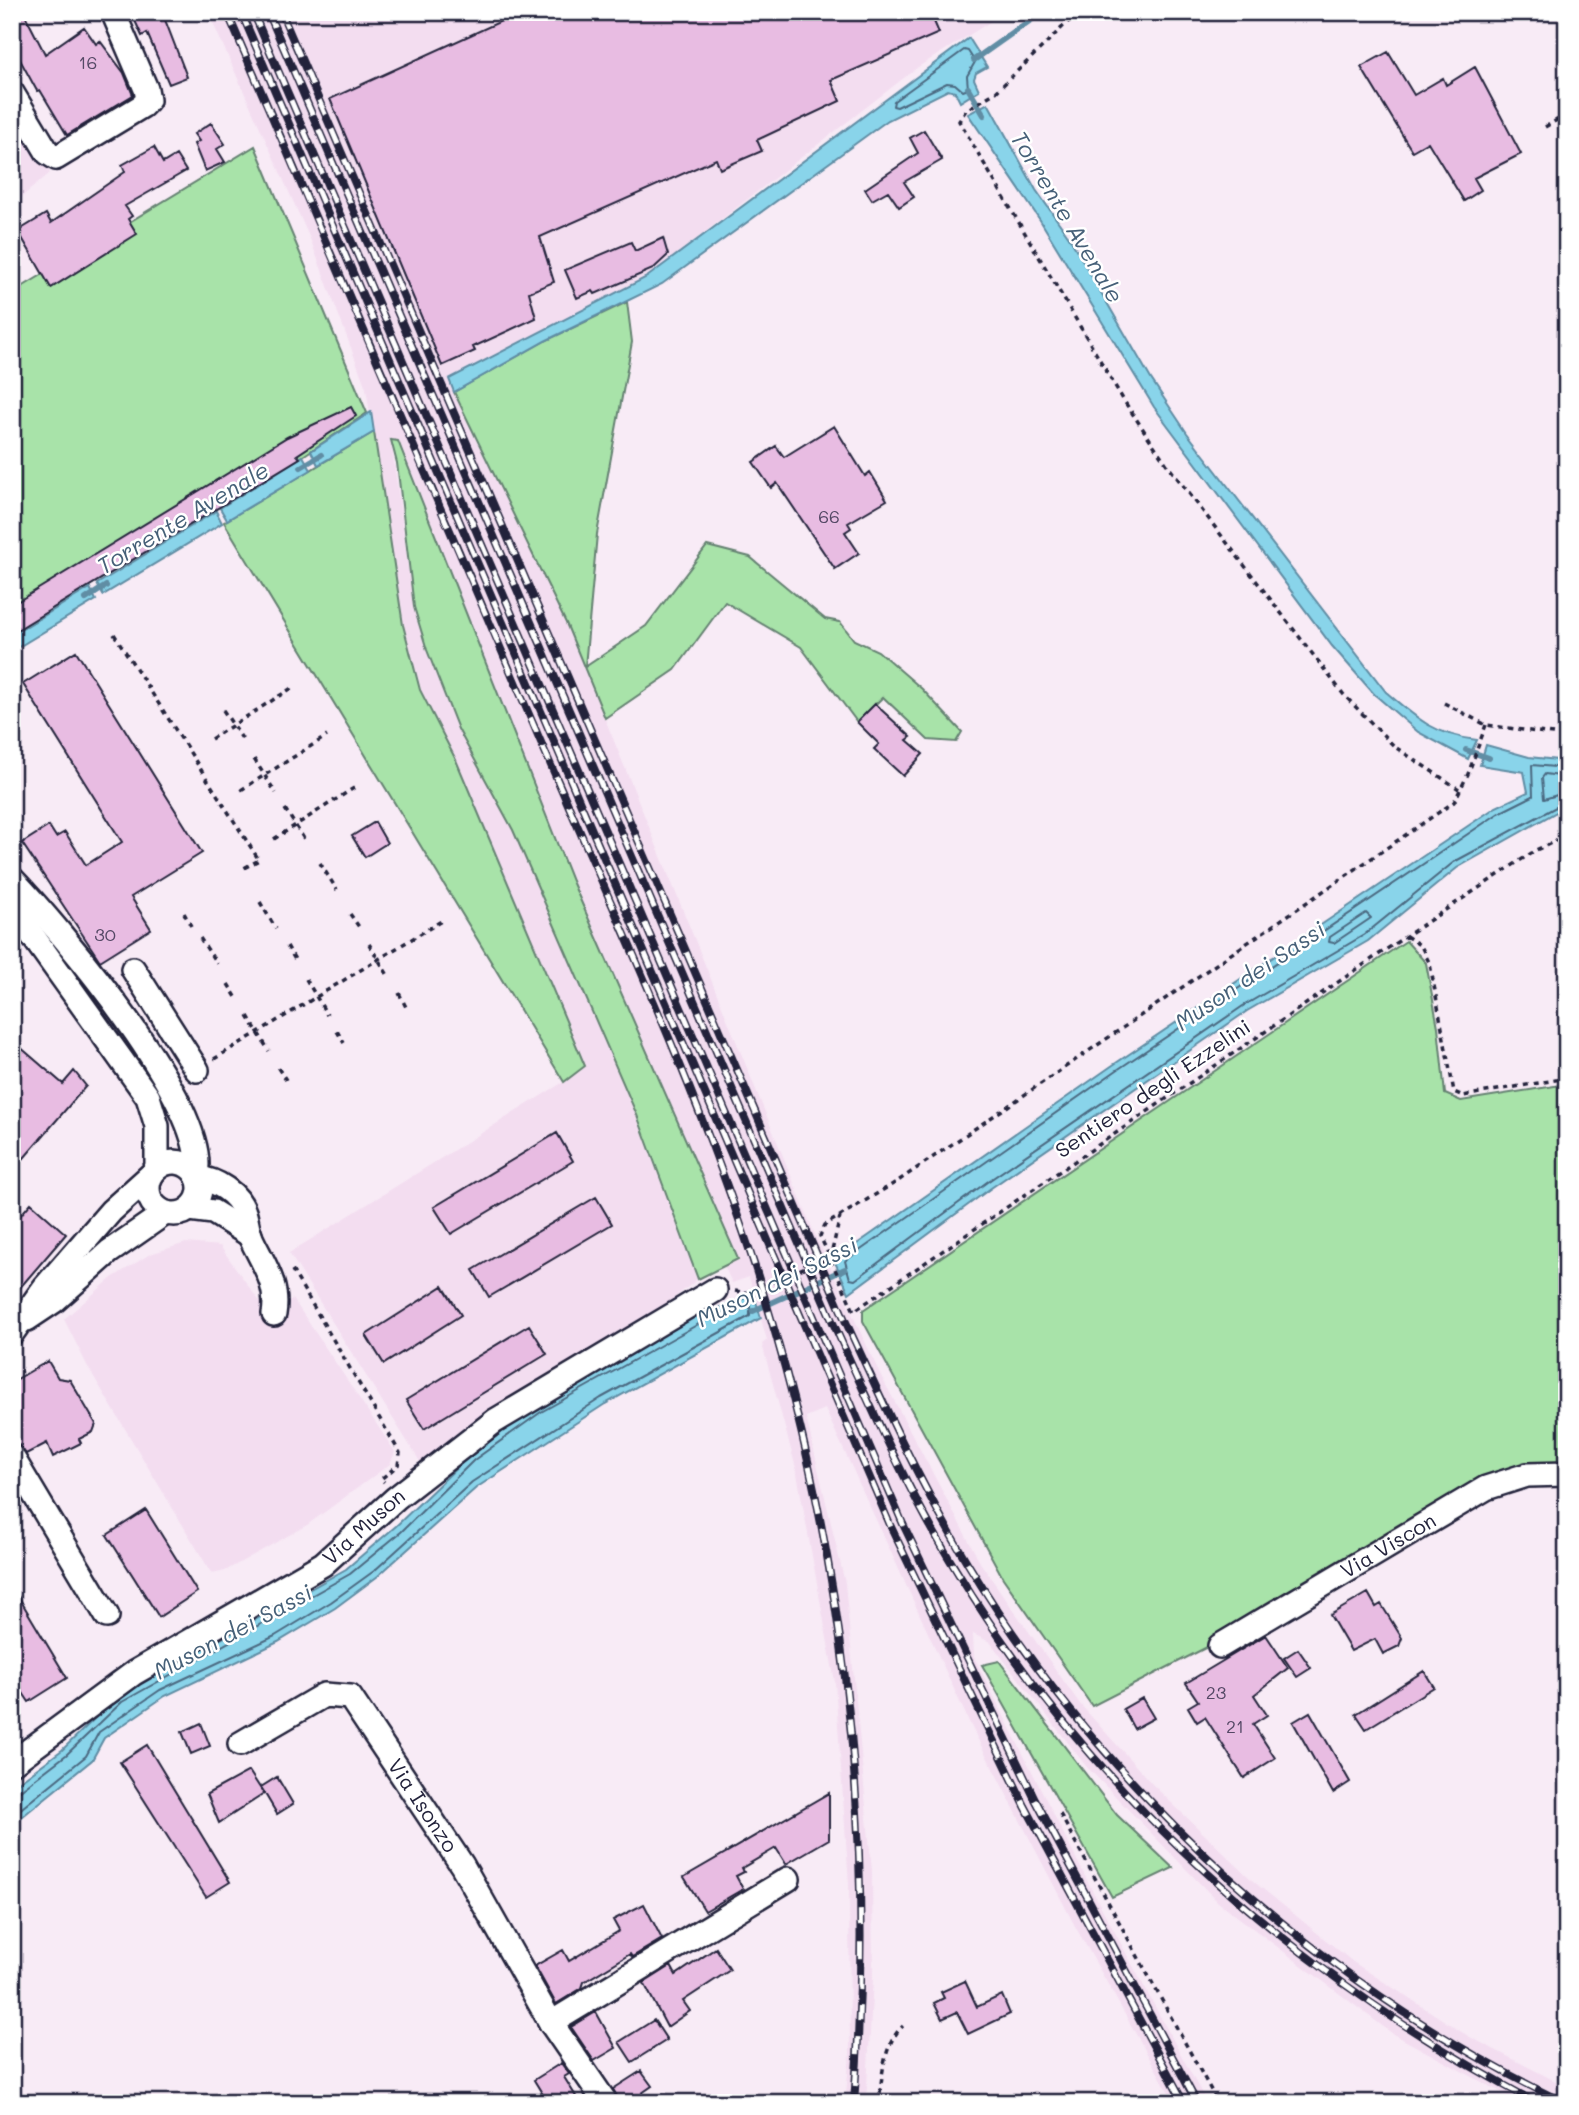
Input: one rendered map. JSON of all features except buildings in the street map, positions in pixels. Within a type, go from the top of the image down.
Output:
[{"type":"street","points":[[12,93],[50,155],[56,158],[68,153],[148,100],[146,89],[113,12]]},
{"type":"street","points":[[12,879],[19,911],[148,1097],[156,1122]]},
{"type":"street","points":[[19,911],[81,959],[137,1038],[188,1121],[198,1153],[197,1176],[200,1194],[190,1209]]},
{"type":"street","points":[[133,969],[197,1070]]},
{"type":"street","points":[[88,1009],[106,1016],[124,1038],[137,1038]]},
{"type":"street","points":[[165,1020],[131,1044],[160,1102],[156,1122],[154,1171],[148,1195],[152,1203],[165,1213],[176,1214],[190,1209],[213,1212],[250,1236]]},
{"type":"street","points":[[18,1327],[45,1287],[111,1211],[154,1171],[179,1162],[197,1176],[222,1186],[243,1209],[250,1236],[270,1274],[274,1314]]},
{"type":"street","points":[[18,1327],[38,1314],[109,1252],[165,1213]]},
{"type":"street","name":"Via Muson","points":[[12,1763],[134,1673],[323,1564],[396,1498],[495,1421],[715,1290]]},
{"type":"street","points":[[12,1457],[107,1616]]},
{"type":"street","name":"Via Viscon","points":[[1220,1646],[1486,1489],[1527,1475],[1567,1474]]},
{"type":"street","name":"Via Isonzo","points":[[240,1744],[324,1695],[350,1696],[462,1865],[551,2023],[606,2103]]},
{"type":"street","points":[[551,2023],[788,1879]]},
{"type":"path","points":[[1078,12],[996,92],[958,118],[1124,401],[1168,466],[1344,695],[1395,747],[1460,790]]},
{"type":"path","points":[[1545,127],[1567,114]]},
{"type":"path","points":[[114,634],[259,860],[240,870]]},
{"type":"path","points":[[211,739],[295,686]]},
{"type":"path","points":[[1444,703],[1485,727],[1567,736]]},
{"type":"path","points":[[223,709],[245,743]]},
{"type":"path","name":"Sentiero degli Ezzelini","points":[[1485,727],[1468,774],[1454,802],[898,1181],[825,1225],[820,1236],[854,1311],[1406,936],[1536,850],[1567,836]]},
{"type":"path","points":[[241,790],[327,736]]},
{"type":"path","points":[[254,759],[276,793]]},
{"type":"path","points":[[274,839],[357,786]]},
{"type":"path","points":[[285,809],[306,842]]},
{"type":"path","points":[[320,863],[337,890]]},
{"type":"path","points":[[260,902],[276,929]]},
{"type":"path","points":[[184,913],[191,926]]},
{"type":"path","points":[[350,914],[359,927]]},
{"type":"path","points":[[220,1056],[443,920]]},
{"type":"path","points":[[1406,936],[1421,946],[1430,964],[1454,1092],[1463,1096],[1567,1079]]},
{"type":"path","points":[[200,938],[217,964]]},
{"type":"path","points":[[369,944],[389,977]]},
{"type":"path","points":[[286,946],[297,963]]},
{"type":"path","points":[[306,979],[327,1014]]},
{"type":"path","points":[[228,984],[238,1000]]},
{"type":"path","points":[[399,993],[407,1007]]},
{"type":"path","points":[[248,1016],[269,1051]]},
{"type":"path","points":[[337,1031],[344,1043]]},
{"type":"path","points":[[278,1068],[286,1080]]},
{"type":"path","points":[[750,1293],[831,1255],[840,1217]]},
{"type":"path","points":[[270,1274],[289,1264],[400,1453],[398,1465],[381,1479],[396,1498]]},
{"type":"path","points":[[1060,1814],[1217,2103]]},
{"type":"path","points":[[879,2103],[884,2065],[895,2034],[903,2026]]},
{"type":"shaded area","points":[[208,12],[1006,12],[918,67],[647,277],[449,379],[566,623],[813,1230],[880,1374],[981,1564],[1080,1704],[1153,1785],[1253,1881],[1353,1962],[1468,2036],[1567,2087],[1567,2103],[1521,2103],[1393,2034],[1218,1902],[1086,1766],[990,1642],[973,1634],[974,1657],[1092,1890],[1207,2103],[1175,2103],[1075,1926],[971,1726],[825,1409],[806,1417],[845,1583],[872,1871],[873,1979],[866,2103],[845,2103],[850,2054],[849,1884],[835,1682],[796,1468],[762,1344],[767,1340],[749,1277],[732,1283],[724,1266],[738,1258],[572,881],[398,441],[391,440],[414,607],[427,650],[458,729],[513,830],[637,1115],[698,1279],[670,1301],[525,1393],[424,1468],[289,1253],[581,1071],[456,760],[421,690],[403,625],[366,388],[311,241]]},
{"type":"shaded area","points":[[12,109],[50,173],[12,205]]},
{"type":"shaded area","points":[[186,1243],[220,1246],[257,1298],[273,1314],[293,1299],[395,1452],[390,1464],[307,1525],[225,1571],[212,1574],[88,1367],[64,1319],[112,1278],[150,1254]]},
{"type":"green space","points":[[255,146],[367,413],[300,458],[12,633],[12,293]]},
{"type":"green space","points":[[627,302],[632,342],[597,534],[585,667],[646,626],[707,546],[750,557],[825,619],[840,622],[854,640],[878,651],[922,689],[962,732],[956,742],[928,740],[883,697],[857,722],[801,647],[725,602],[675,670],[605,718],[566,623],[454,392],[545,341]]},
{"type":"green space","points":[[374,432],[403,625],[420,690],[456,760],[585,1066],[564,1082],[224,522]]},
{"type":"green space","points":[[391,440],[398,441],[572,881],[738,1259],[698,1279],[637,1115],[513,830],[458,729],[427,650],[414,607],[397,463]]},
{"type":"green space","points":[[1406,941],[1426,963],[1438,1027],[1445,1094],[1461,1101],[1567,1084],[1567,1470],[1525,1471],[1215,1643],[1092,1706],[1003,1578],[863,1321],[863,1310]]},
{"type":"green space","points":[[999,1661],[1117,1815],[1173,1868],[1112,1897],[982,1665]]},
{"type":"water","points":[[969,38],[987,67],[976,73],[974,79],[979,90],[960,102],[955,92],[948,90],[888,120],[662,284],[545,341],[454,392],[449,379],[647,277]]},
{"type":"water","points":[[988,103],[1036,190],[1069,237],[1151,379],[1187,433],[1386,692],[1407,710],[1438,730],[1477,740],[1468,759],[1418,732],[1374,694],[1332,646],[1154,407],[1040,220],[968,114]]},
{"type":"water","points":[[371,412],[374,432],[318,465],[311,451]]},
{"type":"water","points":[[303,456],[311,470],[227,520],[220,508]]},
{"type":"water","points":[[216,511],[222,523],[103,595],[97,584]]},
{"type":"water","points":[[90,588],[96,600],[12,651],[12,635]]},
{"type":"water","points":[[1486,745],[1529,757],[1567,761],[1567,806],[1457,868],[1368,941],[1247,1011],[991,1188],[849,1293],[834,1260],[1113,1065],[1496,807],[1528,792],[1524,772],[1480,765]]},
{"type":"water","points":[[754,1295],[761,1318],[605,1404],[476,1488],[378,1576],[335,1608],[278,1642],[165,1696],[104,1738],[92,1760],[12,1825],[12,1787],[62,1750],[117,1697],[346,1569],[396,1526],[470,1455],[538,1406],[701,1314]]},
{"type":"waterway","points":[[974,60],[1042,12]]},
{"type":"waterway","name":"Torrente Avenale","points":[[968,88],[984,115]]},
{"type":"waterway","name":"Torrente Avenale","points":[[301,467],[321,455]]},
{"type":"waterway","name":"Torrente Avenale","points":[[86,599],[106,586]]},
{"type":"waterway","name":"Torrente Avenale","points":[[1466,750],[1489,758]]},
{"type":"waterway","name":"Muson dei Sassi","points":[[753,1311],[845,1269]]},
{"type":"railway","points":[[227,12],[680,1064],[756,1270],[786,1371],[811,1473],[831,1577],[846,1682],[860,1892],[860,1998],[854,2103]]},
{"type":"railway","points":[[241,12],[891,1527],[1025,1806],[1184,2103]]},
{"type":"railway","points":[[253,12],[903,1524],[1035,1799],[1197,2103]]},
{"type":"railway","points":[[268,12],[834,1325],[919,1505],[975,1600],[1038,1689],[1107,1773],[1183,1851],[1264,1923],[1351,1989],[1442,2049],[1537,2103]]},
{"type":"railway","points":[[281,12],[845,1320],[918,1474],[968,1564],[1024,1649],[1086,1729],[1154,1805],[1228,1876],[1306,1942],[1389,2002],[1475,2056],[1565,2103]]}]
